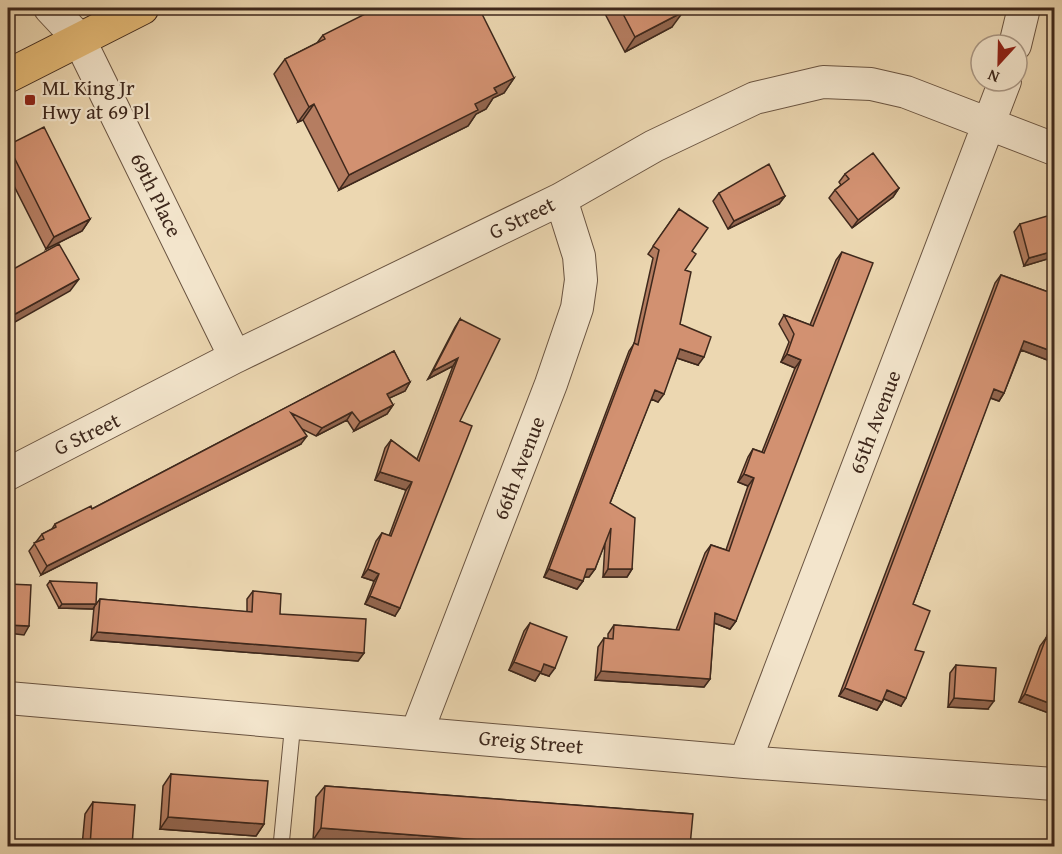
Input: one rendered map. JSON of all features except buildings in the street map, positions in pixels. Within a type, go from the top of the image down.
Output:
[{"type":"main road","points":[[8,76],[142,8]]},
{"type":"street","name":"69th Place","points":[[50,8],[79,39],[235,357]]},
{"type":"street","points":[[1018,33],[1024,8]]},
{"type":"street","name":"G Street","points":[[8,474],[235,357],[561,199],[654,147],[754,98],[823,82],[871,84],[906,92],[1054,149]]},
{"type":"street","name":"65th Avenue","points":[[745,762],[1001,93]]},
{"type":"street","name":"66th Avenue","points":[[417,732],[551,384],[577,308],[581,280],[579,256],[561,199]]},
{"type":"street","name":"Greig Street","points":[[8,698],[745,762],[1054,784]]},
{"type":"lane","points":[[280,846],[293,722]]},
{"type":"place","name":"ML King Jr Hwy at 69 Pl","points":[[30,100]]}]
